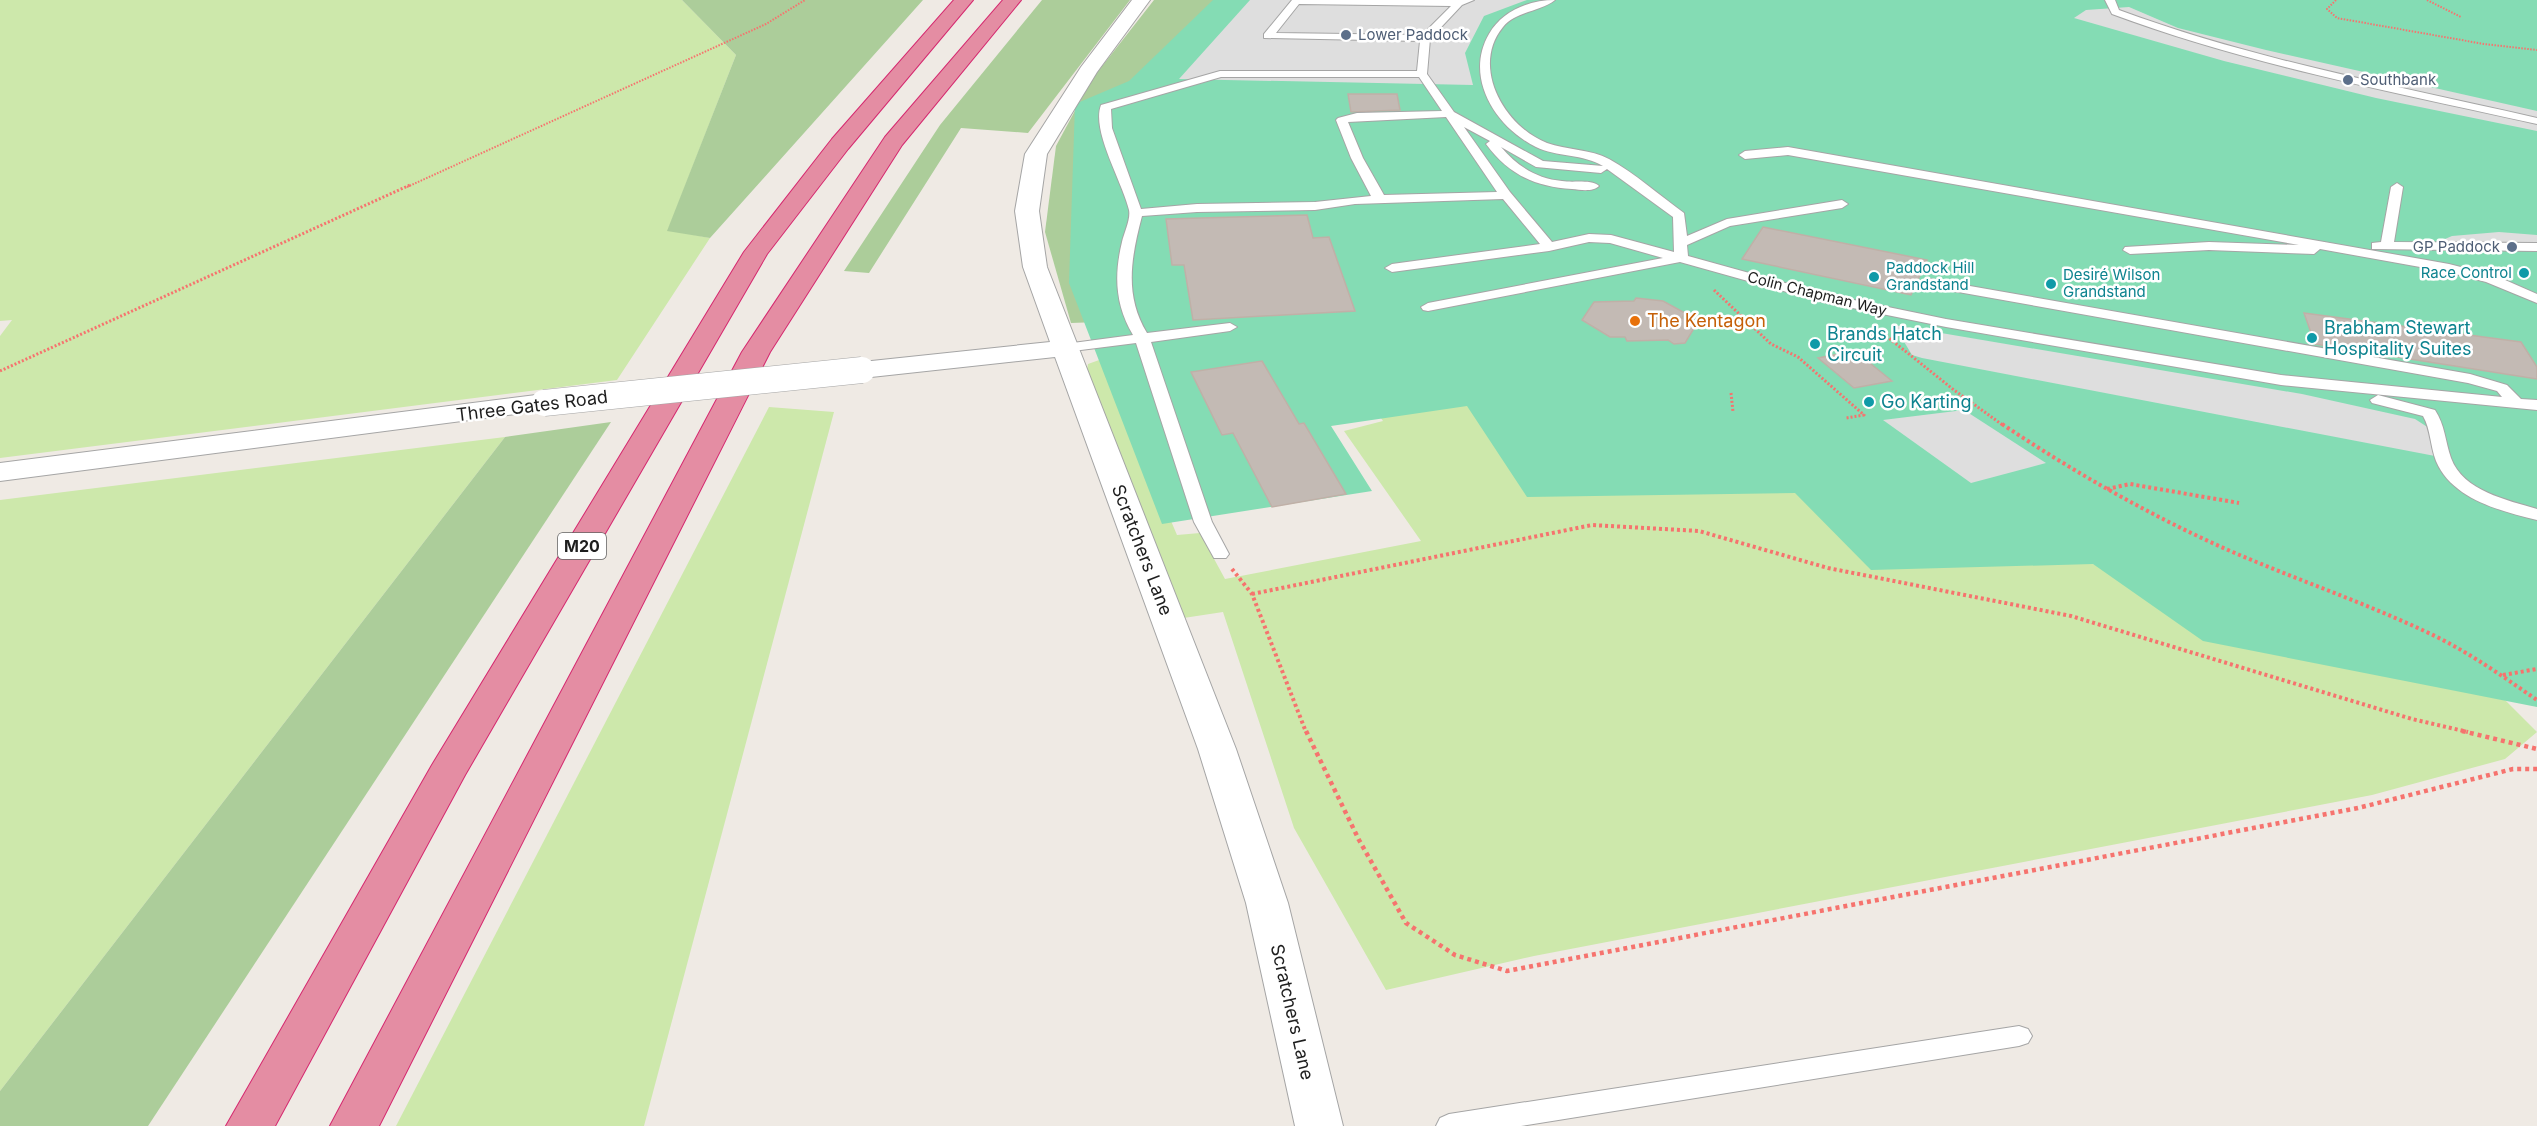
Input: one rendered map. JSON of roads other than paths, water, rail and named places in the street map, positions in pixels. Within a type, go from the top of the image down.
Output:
[{"type":"highway","name":"M20","points":[[250,1126],[446,775],[756,252],[840,144],[964,0]]},
{"type":"highway","points":[[354,1126],[756,352],[893,141],[1012,0]]},
{"type":"street","name":"Scratchers Lane","points":[[1141,0],[1088,71],[1036,154],[1027,211],[1035,267],[1221,760],[1267,903],[1319,1126]]},
{"type":"street","name":"Three Gates Road","points":[[0,472],[544,403],[1065,348]]},
{"type":"lane","points":[[1425,38],[1268,36],[1297,0],[1464,2]]},
{"type":"lane","points":[[1550,0],[1519,11],[1499,25],[1486,48],[1484,72],[1495,105],[1516,128],[1541,145],[1604,161],[1678,216],[1681,251]]},
{"type":"lane","points":[[2110,0],[2115,12],[2185,38],[2327,74],[2537,121]]},
{"type":"lane","points":[[1464,2],[1425,38],[1422,74],[1506,195],[1549,247]]},
{"type":"lane","points":[[1220,554],[1203,522],[1142,338],[1129,319],[1122,269],[1136,213],[1106,128],[1105,107],[1220,74],[1422,74]]},
{"type":"lane","points":[[1380,200],[1358,158],[1342,120],[1357,116],[1450,114],[1540,164],[1601,170]]},
{"type":"lane","points":[[1486,135],[1502,158],[1523,175],[1548,185],[1593,186]]},
{"type":"lane","points":[[1745,155],[1788,151],[2355,249],[2476,274],[2537,299]]},
{"type":"lane","points":[[1759,163],[1781,158],[1800,159],[2326,250]]},
{"type":"lane","points":[[2387,245],[2397,187]]},
{"type":"lane","points":[[1136,213],[1197,207],[1315,206],[1355,200],[1506,195]]},
{"type":"lane","points":[[1428,307],[1681,251],[1727,224],[1842,204]]},
{"type":"lane","name":"Colin Chapman Way","points":[[1392,268],[1549,247],[1589,238],[1602,238],[1681,251],[1848,303],[2210,369],[2367,390],[2537,405]]},
{"type":"lane","points":[[2130,250],[2209,246],[2326,250],[2387,245],[2537,247]]},
{"type":"lane","points":[[1930,283],[2463,378],[2498,386],[2516,403]]},
{"type":"lane","points":[[1065,348],[1230,327]]},
{"type":"lane","name":"Colin Chapman Way","points":[[2367,390],[2381,401],[2419,409],[2430,414],[2446,466],[2458,481],[2489,498],[2537,515]]},
{"type":"lane","points":[[1449,1126],[2019,1036]]},
{"type":"place","name":"Lower Paddock","points":[[1346,35]]},
{"type":"place","name":"Southbank","points":[[2348,80]]},
{"type":"place","name":"GP Paddock","points":[[2512,247]]},
{"type":"place","name":"Race Control","points":[[2524,273]]},
{"type":"place","name":"Paddock Hill Grandstand","points":[[1874,277]]},
{"type":"place","name":"Desiré Wilson Grandstand","points":[[2051,284]]},
{"type":"place","name":"The Kentagon","points":[[1635,321]]},
{"type":"place","name":"Brabham Stewart Hospitality Suites","points":[[2312,338]]},
{"type":"place","name":"Brands Hatch Circuit","points":[[1815,344]]},
{"type":"place","name":"Go Karting","points":[[1869,402]]}]
